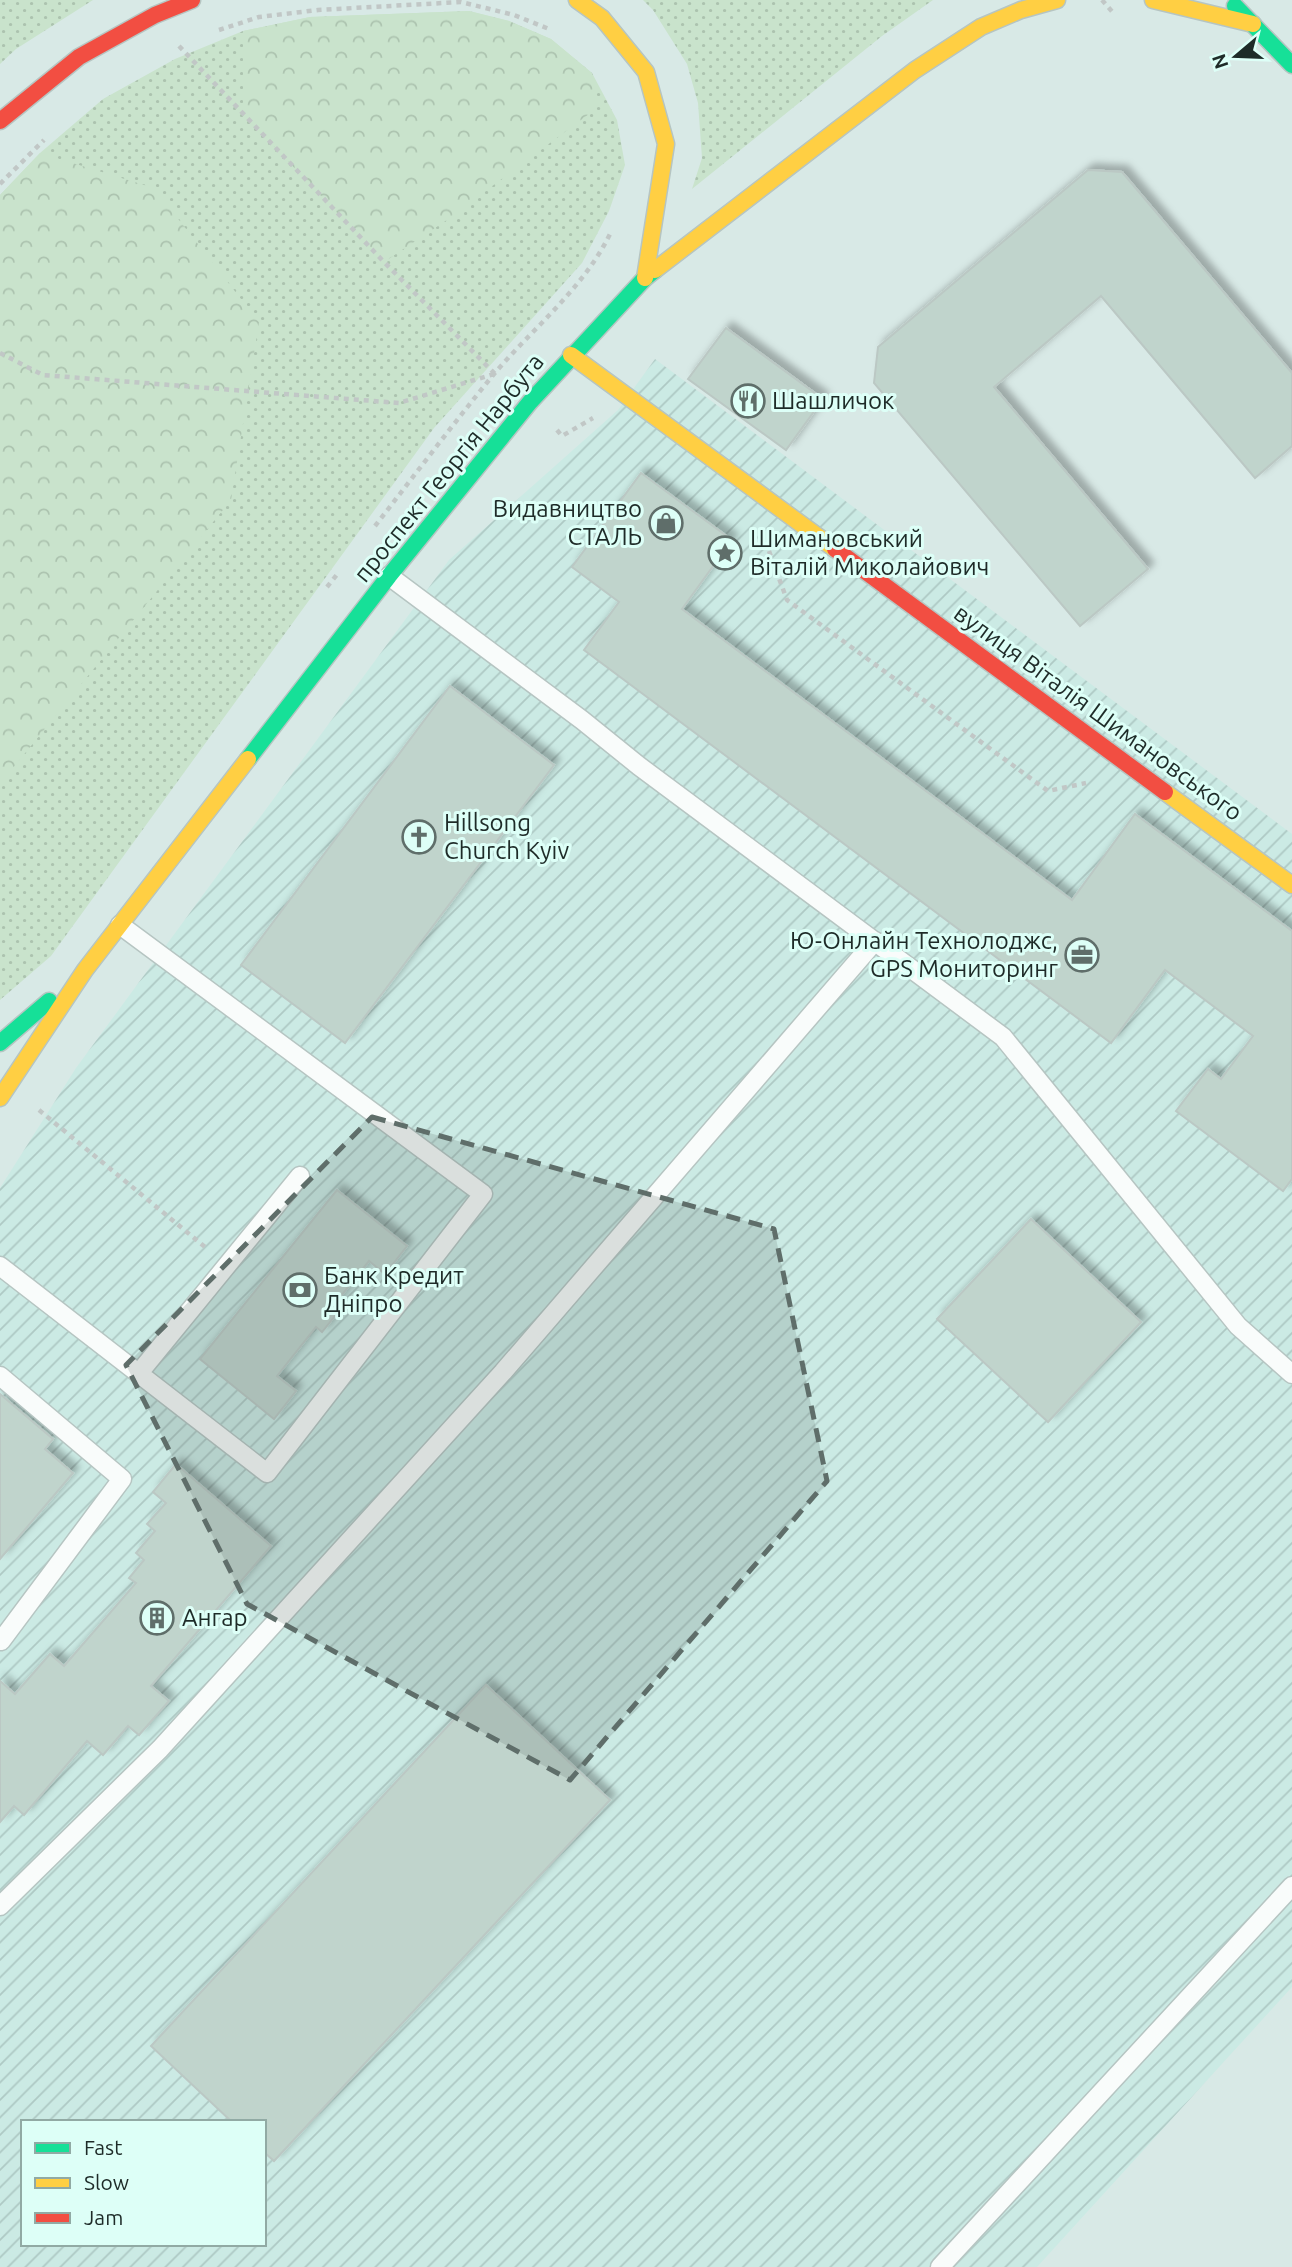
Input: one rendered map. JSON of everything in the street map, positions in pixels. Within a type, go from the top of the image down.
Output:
[{"type":"main road","points":[[0,121],[79,57],[155,15],[192,0]]},
{"type":"main road","points":[[577,0],[602,19],[646,72],[666,144],[645,278]]},
{"type":"main road","name":"проспект Георгія Нарбута","points":[[0,1098],[85,970],[389,576],[530,402],[645,278],[915,70],[981,27],[1021,10],[1058,0]]},
{"type":"main road","points":[[1153,0],[1253,24]]},
{"type":"main road","points":[[1228,0],[1292,65]]},
{"type":"main road","name":"вулиця Віталія Шимановського","points":[[571,355],[1292,885]]},
{"type":"main road","points":[[0,1043],[85,970]]},
{"type":"lane","points":[[389,576],[1003,1037],[1238,1326],[1292,1374]]},
{"type":"lane","points":[[0,1266],[267,1473],[483,1194],[120,925]]},
{"type":"lane","points":[[0,1906],[160,1749],[503,1372],[875,941]]},
{"type":"lane","points":[[139,1373],[300,1176]]},
{"type":"lane","points":[[0,1376],[122,1479],[1,1641]]},
{"type":"lane","points":[[940,2267],[1292,1886]]},
{"type":"path","points":[[212,33],[259,17],[318,10],[461,2],[514,15],[555,31]]},
{"type":"path","points":[[168,52],[190,41]]},
{"type":"path","points":[[179,46],[384,262],[495,373]]},
{"type":"path","points":[[0,184],[47,138]]},
{"type":"path","points":[[0,353],[43,375],[399,403],[495,373],[560,303],[600,254],[611,232]]},
{"type":"path","points":[[530,402],[562,436],[597,415]]},
{"type":"path","points":[[768,550],[787,600],[1048,791],[1098,780]]},
{"type":"path","points":[[35,1107],[228,1266]]},
{"type":"highlighted area","points":[[372,1117],[774,1229],[827,1481],[570,1780],[247,1604],[126,1365]]},
{"type":"shaded area","points":[[655,359],[1292,834],[1292,1987],[1037,2267],[0,2267],[0,1188],[76,1068],[449,560],[618,410]]},
{"type":"green space","points":[[0,0],[93,0],[16,49],[0,64]]},
{"type":"green space","points":[[643,0],[933,0],[882,36],[692,189],[702,158],[698,103],[687,64],[653,10]]},
{"type":"green space","points":[[469,11],[509,21],[551,39],[592,73],[617,120],[625,165],[609,211],[582,263],[434,428],[51,956],[0,1000],[0,195],[40,153],[103,99],[175,59],[243,31],[310,17]]},
{"type":"green space","points":[[469,11],[509,21],[551,39],[592,73],[597,108],[444,222],[384,262],[243,114],[243,31],[310,17]]},
{"type":"green space","points":[[40,153],[154,188],[259,322],[231,500],[0,784],[0,195]]},
{"type":"building","points":[[1088,170],[1122,172],[1292,373],[1292,446],[1255,478],[1101,296],[994,387],[1148,569],[1080,626],[874,383],[878,347]]},
{"type":"building","points":[[726,328],[823,399],[786,450],[688,379]]},
{"type":"building","points":[[641,473],[732,540],[682,609],[1072,900],[1135,814],[1292,931],[1292,1179],[1283,1191],[1176,1111],[1208,1069],[1221,1079],[1253,1036],[1165,970],[1111,1043],[584,650],[619,602],[572,567]]},
{"type":"building","name":"Hillsong Church Kyiv","points":[[450,686],[554,765],[345,1043],[241,965]]},
{"type":"building","name":"Банк Кредит Дніпро","points":[[337,1190],[407,1246],[385,1274],[369,1261],[332,1307],[338,1312],[322,1332],[316,1327],[277,1376],[296,1391],[274,1419],[200,1359]]},
{"type":"building","points":[[1031,1219],[1141,1322],[1048,1422],[937,1319]]},
{"type":"building","points":[[0,1394],[53,1439],[45,1449],[73,1473],[0,1559]]},
{"type":"building","name":"Ангар","points":[[176,1464],[271,1546],[151,1686],[169,1701],[139,1735],[128,1726],[103,1755],[87,1741],[24,1815],[14,1806],[0,1822],[0,1681],[15,1694],[50,1654],[64,1666],[136,1583],[129,1578],[144,1560],[136,1553],[155,1531],[147,1524],[166,1503],[153,1492]]},
{"type":"building","points":[[486,1685],[610,1800],[274,2161],[266,2154],[266,2120],[230,2120],[151,2046]]},
{"type":"traffic: fast","points":[[1235,6],[1292,65]]},
{"type":"traffic: fast","points":[[248,759],[389,576],[530,402],[655,270]]},
{"type":"traffic: fast","points":[[0,1043],[49,1001]]},
{"type":"traffic: slow","points":[[577,0],[602,18],[646,72],[666,144],[645,278]]},
{"type":"traffic: slow","points":[[655,270],[915,70],[981,27],[1021,10],[1057,0]]},
{"type":"traffic: slow","points":[[1153,0],[1253,24]]},
{"type":"traffic: slow","points":[[571,355],[835,549]]},
{"type":"traffic: slow","points":[[0,1098],[85,970],[248,759]]},
{"type":"traffic: slow","points":[[1165,792],[1292,885]]},
{"type":"traffic: jam","points":[[0,121],[79,57],[155,15],[192,0]]},
{"type":"traffic: jam","points":[[835,549],[1165,792]]},
{"type":"place","name":"Шашличок","points":[[748,401]]},
{"type":"place","name":"Видавництво СТАЛЬ","points":[[666,523]]},
{"type":"place","name":"Шимановський Віталій Миколайович","points":[[725,553]]},
{"type":"place","name":"Hillsong Church Kyiv","points":[[419,837]]},
{"type":"place","name":"Ю-Онлайн Технолоджс, GPS Мониторинг","points":[[1082,955]]},
{"type":"place","name":"Банк Кредит Дніпро","points":[[300,1290]]},
{"type":"place","name":"Ангар","points":[[157,1618]]}]
